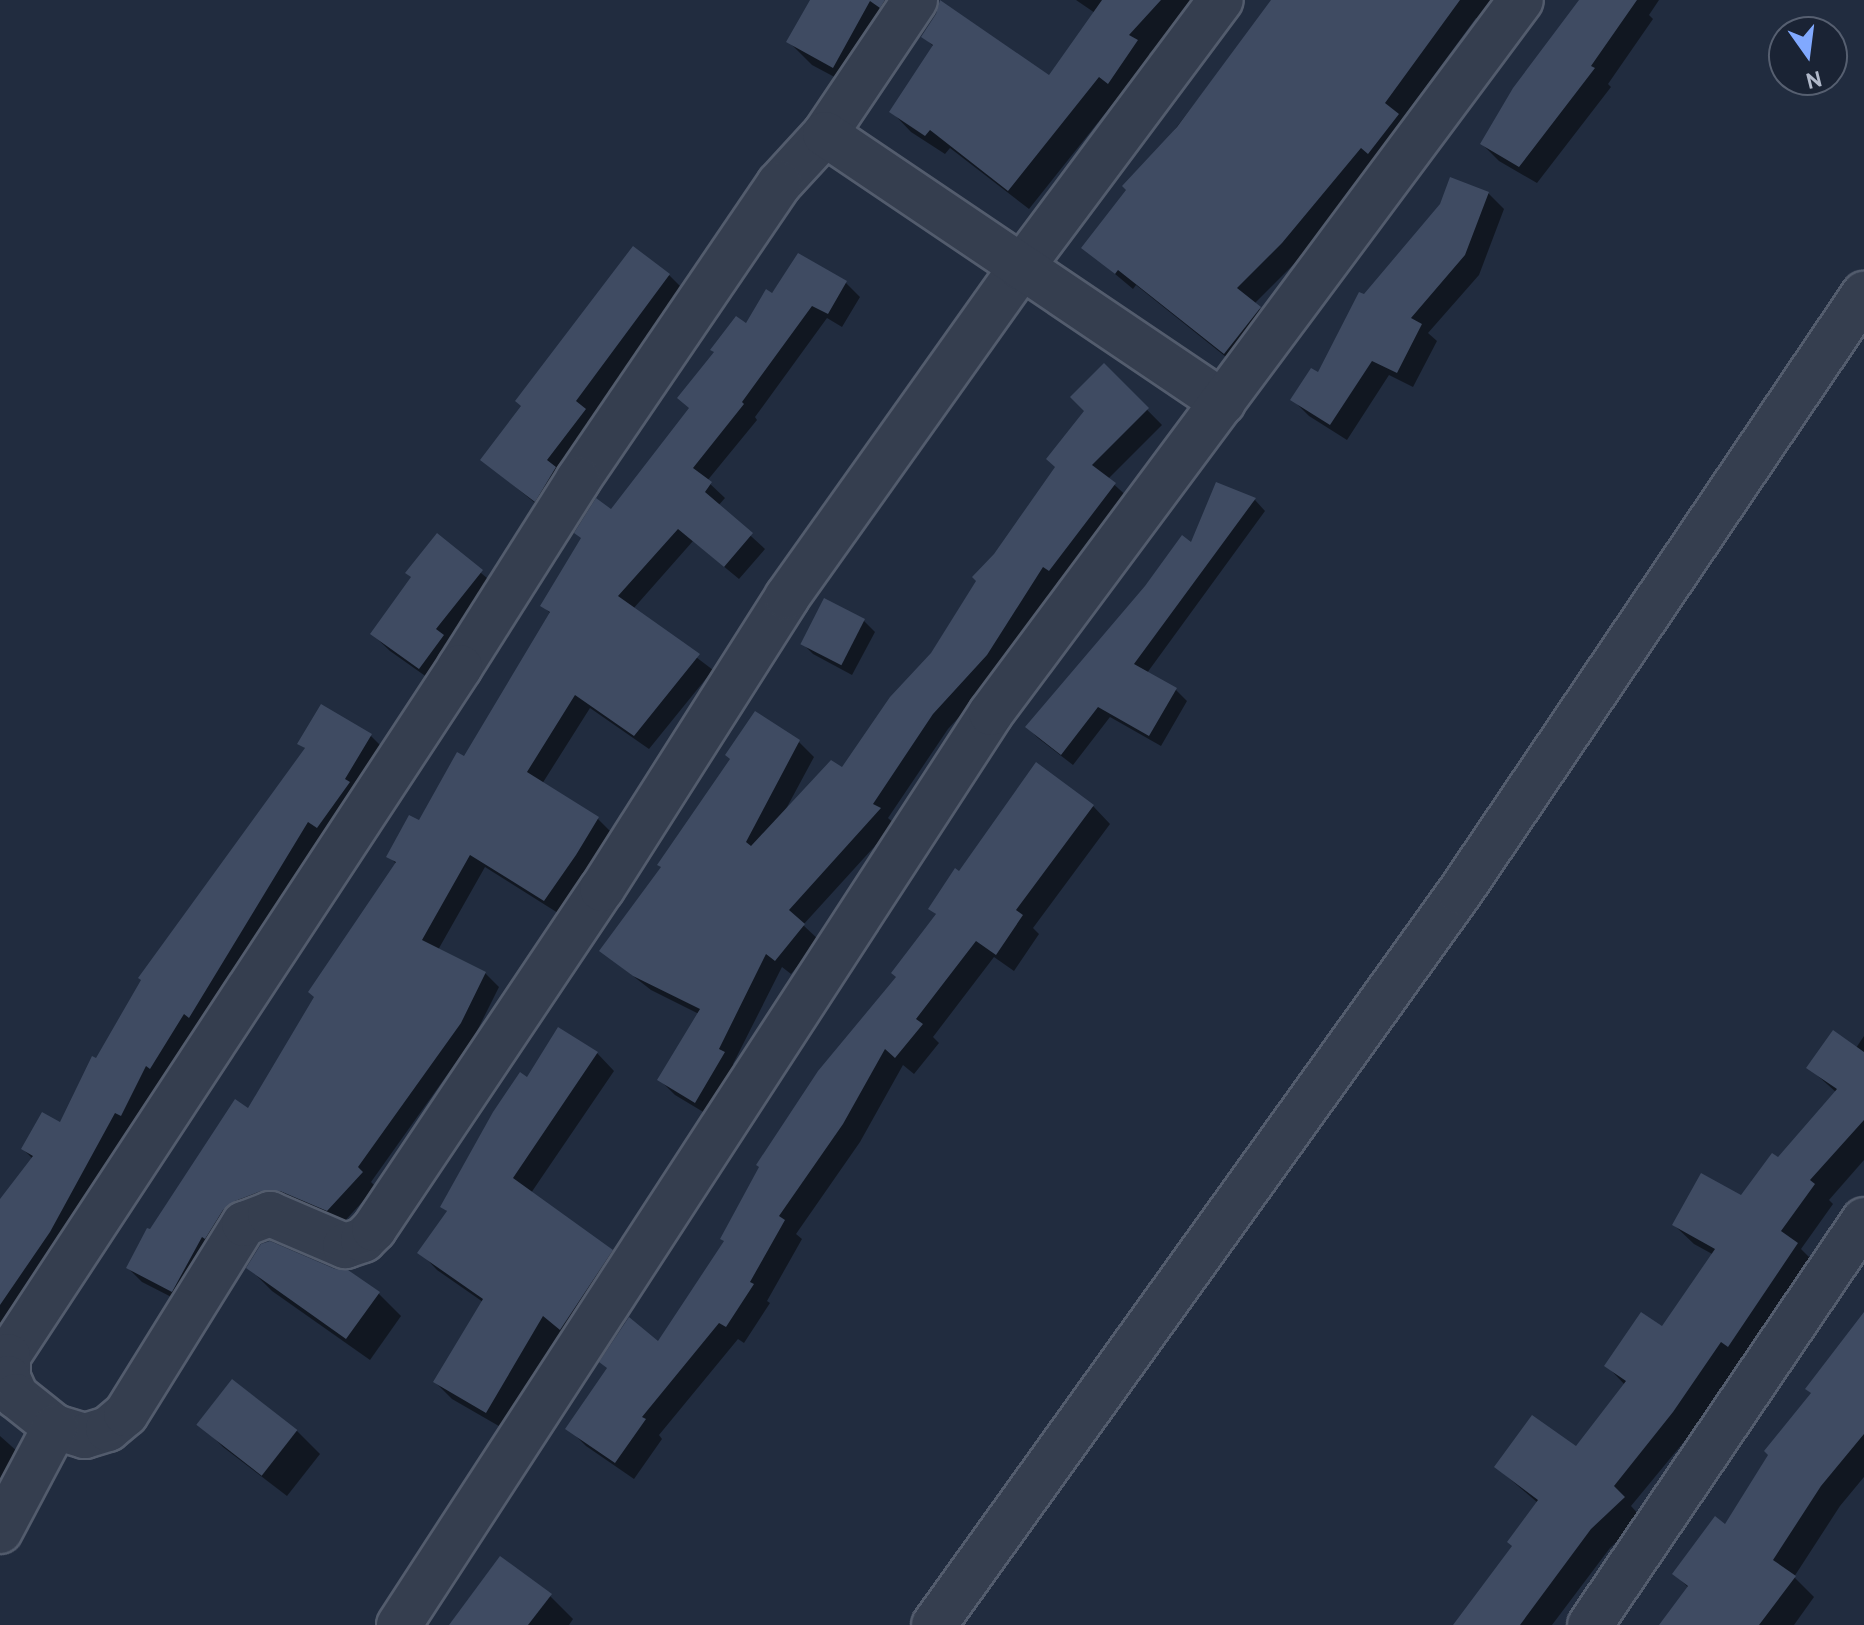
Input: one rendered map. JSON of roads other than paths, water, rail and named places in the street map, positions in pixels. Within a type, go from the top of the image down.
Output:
[{"type":"street","points":[[915,0],[825,134],[779,184],[578,480],[460,667],[8,1356],[8,1378],[16,1396],[55,1427],[85,1436],[108,1429],[126,1414],[244,1224],[270,1214],[345,1246],[363,1240],[374,1229],[602,889],[787,597],[1021,268],[1221,0]]},
{"type":"street","points":[[399,1625],[991,713],[1521,0]]},
{"type":"street","points":[[825,134],[1223,402]]},
{"type":"street","points":[[934,1625],[1460,892],[1713,522],[1864,294]]},
{"type":"street","points":[[1590,1625],[1864,1220]]},
{"type":"street","points":[[0,1531],[55,1427]]}]
